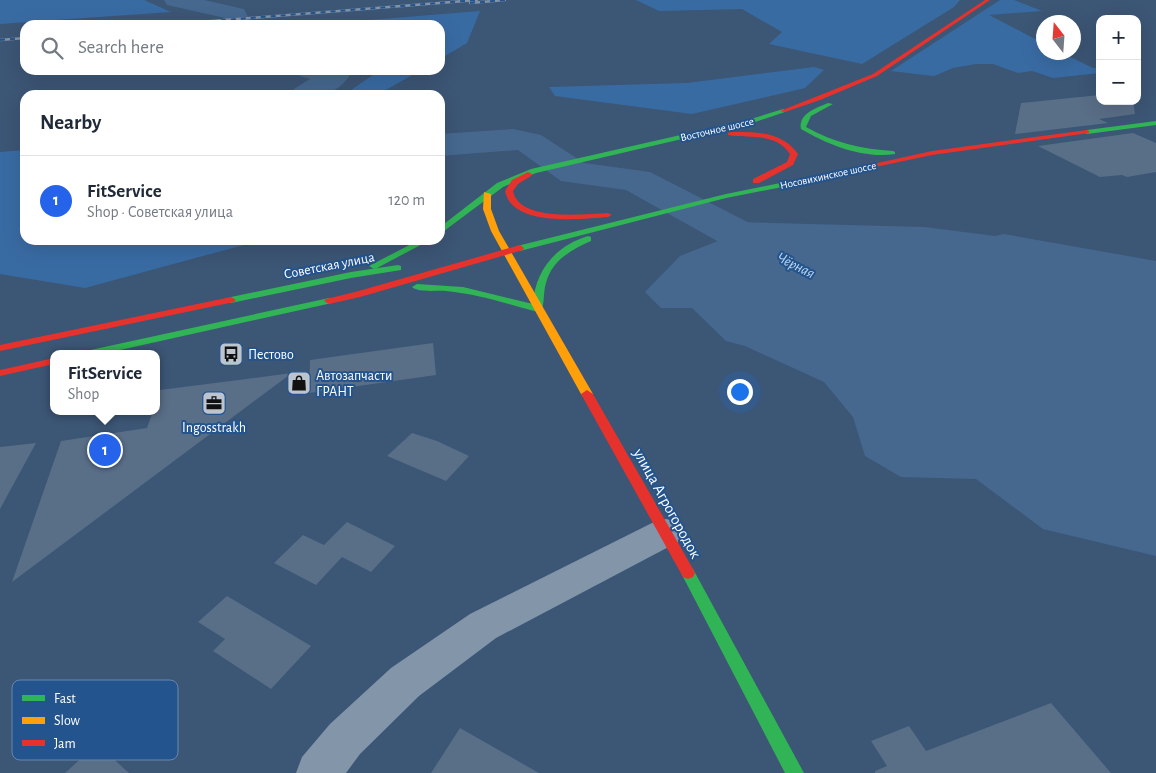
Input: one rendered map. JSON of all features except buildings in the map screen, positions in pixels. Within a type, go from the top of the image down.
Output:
[{"type":"main road","name":"Восточное шоссе","points":[[445,227],[500,185],[538,170],[753,121],[799,106],[866,80],[988,0]]},
{"type":"main road","points":[[866,80],[859,88],[804,118],[803,128],[834,144],[860,150],[877,153],[932,153]]},
{"type":"main road","name":"Носовихинское шоссе","points":[[506,252],[726,196],[932,153],[1156,124]]},
{"type":"main road","points":[[703,133],[768,137],[787,144],[792,148],[793,159],[790,163],[726,196]]},
{"type":"main road","points":[[538,170],[515,182],[509,191],[508,196],[514,204],[527,211],[557,216],[647,215]]},
{"type":"main road","points":[[357,295],[506,252],[486,210],[487,194]]},
{"type":"main road","points":[[104,350],[357,295],[408,287],[457,287],[488,292],[538,309],[540,281],[548,267],[562,254],[581,242],[647,215]]},
{"type":"main road","points":[[351,275],[393,258],[417,245]]},
{"type":"main road","name":"Советская улица","points":[[0,348],[351,275],[506,252]]},
{"type":"main road","name":"улица Агрогородок","points":[[506,252],[666,532],[795,773]]},
{"type":"main road","points":[[0,372],[50,362]]},
{"type":"street","points":[[318,773],[345,740],[405,682],[483,626],[666,532]]},
{"type":"shaded area","points":[[0,0],[144,0],[171,12],[57,20],[20,20],[20,23],[0,24]]},
{"type":"shaded area","points":[[636,0],[960,0],[954,7],[862,64],[769,44],[782,32],[742,9],[659,11]]},
{"type":"shaded area","points":[[1000,0],[1014,0],[1042,11],[989,15],[1036,39],[1036,60],[1076,60],[1096,68],[1096,73],[1053,78],[1032,71],[1018,73],[993,64],[976,64],[953,68],[934,76],[891,71]]},
{"type":"shaded area","points":[[480,11],[467,43],[445,56],[445,20],[369,20]]},
{"type":"shaded area","points":[[814,67],[824,70],[805,88],[692,114],[555,96],[549,87],[687,83]]},
{"type":"shaded area","points":[[373,75],[412,75],[386,90],[351,90]]},
{"type":"shaded area","points":[[20,150],[20,245],[244,245],[85,288],[0,274],[0,152]]},
{"type":"water","points":[[706,219],[734,222],[924,227],[995,236],[1004,234],[1156,261],[1156,556],[1043,529],[976,479],[901,477],[865,456],[853,417],[824,382],[745,346],[726,341],[692,308],[661,308],[645,292],[680,256],[723,239],[707,231]]},
{"type":"waterway","name":"Чёрная","points":[[175,0],[236,14],[237,20]]},
{"type":"waterway","name":"Чёрная","points":[[313,90],[336,75]]},
{"type":"waterway","name":"Чёрная","points":[[445,145],[513,139],[529,142],[574,173],[636,180],[776,255]]},
{"type":"railway","points":[[224,20],[477,0]]},
{"type":"railway","points":[[470,3],[505,0]]},
{"type":"railway","points":[[0,40],[20,38]]},
{"type":"traffic: fast","points":[[830,104],[809,115],[803,128],[835,143],[869,151],[893,153]]},
{"type":"traffic: fast","points":[[445,227],[500,185],[534,171],[753,121],[783,111]]},
{"type":"traffic: fast","points":[[1087,132],[1156,123]]},
{"type":"traffic: fast","points":[[520,248],[726,196],[795,182]]},
{"type":"traffic: fast","points":[[538,309],[541,284],[544,274],[550,265],[556,257],[588,239]]},
{"type":"traffic: fast","points":[[374,266],[416,245]]},
{"type":"traffic: fast","points":[[231,300],[351,275],[398,268]]},
{"type":"traffic: fast","points":[[417,287],[463,290],[538,309]]},
{"type":"traffic: fast","points":[[104,350],[329,301]]},
{"type":"traffic: fast","points":[[688,573],[795,773]]},
{"type":"traffic: slow","points":[[487,194],[487,209],[495,231],[587,394]]},
{"type":"traffic: jam","points":[[783,111],[818,99],[875,75],[988,0]]},
{"type":"traffic: jam","points":[[795,182],[932,153],[1087,132]]},
{"type":"traffic: jam","points":[[730,134],[775,138],[789,147],[794,154],[790,163],[756,181]]},
{"type":"traffic: jam","points":[[528,174],[515,182],[509,191],[512,201],[521,208],[544,215],[608,215]]},
{"type":"traffic: jam","points":[[329,301],[357,295],[520,248]]},
{"type":"traffic: jam","points":[[0,348],[231,300]]},
{"type":"traffic: jam","points":[[0,373],[50,362]]},
{"type":"traffic: jam","points":[[587,394],[688,573]]},
{"type":"place","name":"Пестово","points":[[231,354]]},
{"type":"place","name":"Автозапчасти ГРАНТ","points":[[299,383]]},
{"type":"place","name":"Ingosstrakh","points":[[214,403]]},
{"type":"place","name":"FitService","points":[[105,450]]}]
